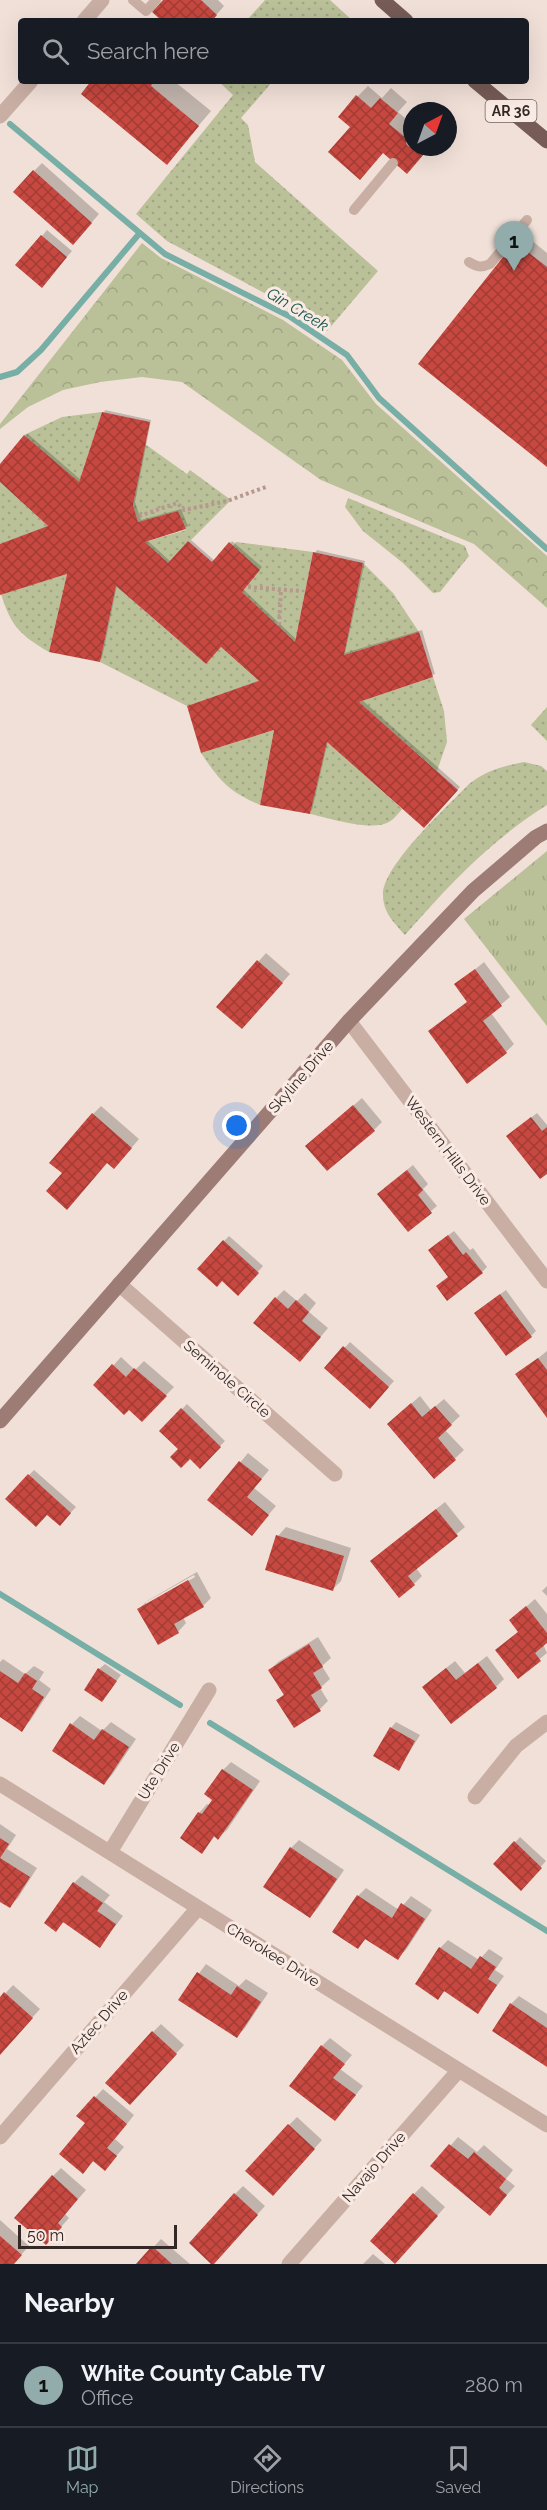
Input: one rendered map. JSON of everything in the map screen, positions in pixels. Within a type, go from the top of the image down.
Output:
[{"type":"main road","points":[[382,0],[403,18]]},
{"type":"main road","name":"AR 36","points":[[479,84],[547,141]]},
{"type":"street","points":[[87,18],[102,0]]},
{"type":"street","points":[[0,116],[28,84]]},
{"type":"street","name":"Skyline Drive","points":[[0,1421],[349,1022],[473,891],[536,837],[547,831]]},
{"type":"street","name":"Western Hills Drive","points":[[349,1022],[547,1281]]},
{"type":"street","name":"Seminole Circle","points":[[119,1284],[334,1474]]},
{"type":"street","name":"Ute Drive","points":[[110,1852],[209,1690]]},
{"type":"street","points":[[475,1797],[516,1746],[547,1722]]},
{"type":"street","name":"Cherokee Drive","points":[[0,1784],[547,2125]]},
{"type":"street","name":"Aztec Drive","points":[[0,2137],[198,1908]]},
{"type":"street","name":"Navajo Drive","points":[[289,2264],[459,2070]]},
{"type":"lane","points":[[134,0],[146,11],[156,0]]},
{"type":"lane","points":[[354,210],[393,163]]},
{"type":"lane","points":[[469,262],[476,267],[490,264],[527,220]]},
{"type":"path","points":[[139,516],[177,503],[184,510],[226,501],[266,487]]},
{"type":"path","points":[[248,587],[301,591]]},
{"type":"path","points":[[279,626],[281,590]]},
{"type":"green space","points":[[265,0],[330,0],[350,18],[249,18]]},
{"type":"green space","points":[[221,84],[270,84],[241,118],[248,125],[255,162],[378,271],[327,331],[296,310],[167,241],[136,214],[233,95]]},
{"type":"green space","points":[[142,243],[161,258],[283,320],[342,360],[376,404],[547,556],[547,608],[474,544],[321,480],[182,382],[142,377],[100,382],[63,390],[28,407],[0,429],[0,424]]},
{"type":"green space","points":[[102,412],[79,482],[24,435],[62,417]]},
{"type":"green space","points":[[145,444],[187,474],[190,470],[231,500],[168,563],[145,542],[186,530],[178,511],[138,522],[133,505]]},
{"type":"green space","points":[[0,482],[48,526],[0,544]]},
{"type":"green space","points":[[348,498],[465,546],[469,556],[440,592],[433,593],[403,563],[363,531],[345,507]]},
{"type":"green space","points":[[236,542],[313,552],[295,642],[242,592],[260,570],[233,546]]},
{"type":"green space","points":[[363,563],[393,593],[419,632],[344,655]]},
{"type":"green space","points":[[67,574],[49,652],[18,629],[1,594]]},
{"type":"green space","points":[[116,586],[206,664],[221,647],[259,681],[187,706],[100,662]]},
{"type":"green space","points":[[433,677],[444,711],[447,742],[437,771],[359,702]]},
{"type":"green space","points":[[547,707],[547,741],[531,725]]},
{"type":"green space","points":[[274,730],[260,805],[232,790],[201,753]]},
{"type":"green space","points":[[327,742],[402,809],[393,819],[382,825],[372,826],[310,814]]},
{"type":"green space","points":[[524,762],[541,766],[547,771],[547,805],[507,833],[471,865],[405,935],[390,917],[383,901],[386,883],[404,853],[469,784],[495,769]]},
{"type":"green space","points":[[547,851],[547,1026],[464,919]]},
{"type":"building","points":[[163,0],[201,0],[217,15],[214,18],[159,18],[152,12]]},
{"type":"building","points":[[89,84],[152,84],[151,86],[199,126],[167,165],[81,94]]},
{"type":"building","points":[[356,95],[371,108],[380,98],[398,113],[389,124],[403,136],[403,156],[422,156],[407,174],[383,153],[360,180],[328,152],[350,127],[338,117]]},
{"type":"building","points":[[33,170],[92,223],[73,245],[13,192]]},
{"type":"building","points":[[41,235],[67,257],[42,288],[15,265]]},
{"type":"building","points":[[515,242],[547,267],[547,467],[418,364]]},
{"type":"building","points":[[102,412],[150,422],[133,505],[138,522],[178,511],[186,529],[145,542],[168,563],[188,541],[212,562],[229,542],[260,570],[242,592],[295,642],[313,552],[363,563],[344,655],[419,632],[433,677],[359,702],[458,790],[424,828],[327,742],[310,814],[260,805],[274,730],[201,753],[187,706],[259,681],[221,647],[206,664],[116,586],[100,662],[49,652],[67,574],[0,595],[0,544],[48,526],[0,482],[0,464],[24,435],[79,482]]},
{"type":"building","points":[[257,960],[283,983],[242,1029],[216,1007]]},
{"type":"building","points":[[475,969],[502,1006],[483,1021],[507,1053],[467,1084],[428,1031],[467,1002],[454,984]]},
{"type":"building","points":[[353,1105],[375,1131],[327,1171],[305,1146]]},
{"type":"building","points":[[92,1113],[132,1148],[114,1169],[107,1163],[67,1210],[46,1191],[62,1173],[49,1163]]},
{"type":"building","points":[[531,1117],[542,1131],[547,1127],[547,1174],[540,1179],[506,1136]]},
{"type":"building","points":[[407,1170],[423,1190],[418,1195],[432,1213],[408,1232],[377,1194]]},
{"type":"building","points":[[448,1235],[463,1255],[466,1252],[483,1273],[447,1301],[436,1286],[448,1277],[428,1250]]},
{"type":"building","points":[[223,1240],[259,1273],[238,1296],[222,1281],[217,1287],[197,1269]]},
{"type":"building","points":[[500,1294],[532,1337],[506,1356],[474,1313]]},
{"type":"building","points":[[275,1297],[288,1309],[296,1300],[309,1312],[302,1321],[321,1337],[300,1362],[253,1323]]},
{"type":"building","points":[[343,1346],[389,1387],[370,1409],[324,1368]]},
{"type":"building","points":[[538,1358],[547,1370],[547,1418],[515,1374]]},
{"type":"building","points":[[112,1364],[126,1377],[134,1368],[167,1396],[142,1422],[129,1410],[124,1415],[93,1385]]},
{"type":"building","points":[[411,1403],[422,1417],[435,1406],[452,1425],[438,1438],[456,1460],[434,1479],[387,1424]]},
{"type":"building","points":[[181,1408],[221,1447],[200,1469],[190,1459],[181,1468],[170,1457],[178,1449],[159,1431]]},
{"type":"building","points":[[239,1461],[262,1479],[247,1497],[269,1515],[252,1536],[207,1500]]},
{"type":"building","points":[[28,1474],[71,1513],[60,1526],[47,1515],[36,1527],[5,1499]]},
{"type":"building","points":[[436,1509],[458,1536],[408,1576],[415,1585],[399,1598],[370,1561]]},
{"type":"building","points":[[276,1535],[344,1556],[333,1591],[265,1570]]},
{"type":"building","points":[[188,1580],[204,1607],[174,1624],[179,1633],[158,1645],[137,1609]]},
{"type":"building","points":[[526,1606],[547,1633],[547,1643],[535,1653],[541,1661],[518,1679],[495,1650],[518,1632],[509,1620]]},
{"type":"building","points":[[309,1644],[323,1667],[313,1673],[322,1688],[311,1695],[321,1711],[294,1728],[276,1700],[284,1695],[268,1670]]},
{"type":"building","points":[[478,1663],[497,1688],[451,1724],[422,1687],[446,1668],[456,1680]]},
{"type":"building","points":[[98,1668],[117,1681],[102,1702],[84,1690]]},
{"type":"building","points":[[0,1671],[18,1683],[25,1673],[37,1681],[32,1689],[44,1697],[22,1732],[0,1717]]},
{"type":"building","points":[[70,1723],[94,1740],[102,1729],[129,1747],[104,1785],[52,1751]]},
{"type":"building","points":[[390,1727],[415,1741],[399,1771],[373,1756]]},
{"type":"building","points":[[222,1769],[253,1790],[218,1840],[214,1836],[202,1854],[180,1838],[198,1812],[202,1814],[212,1800],[204,1794]]},
{"type":"building","points":[[0,1838],[9,1844],[0,1858]]},
{"type":"building","points":[[514,1841],[542,1868],[521,1891],[493,1864]]},
{"type":"building","points":[[290,1847],[337,1879],[310,1918],[263,1887]]},
{"type":"building","points":[[0,1858],[30,1877],[10,1908],[0,1902]]},
{"type":"building","points":[[73,1882],[103,1903],[97,1911],[116,1924],[100,1948],[63,1922],[56,1932],[44,1923]]},
{"type":"building","points":[[357,1895],[392,1918],[401,1903],[425,1919],[398,1960],[365,1939],[358,1949],[332,1932]]},
{"type":"building","points":[[439,1947],[471,1969],[480,1956],[496,1967],[488,1979],[497,1985],[478,2014],[444,1991],[438,2000],[415,1984]]},
{"type":"building","points":[[197,1972],[231,1995],[237,1986],[261,2002],[237,2038],[178,2000]]},
{"type":"building","points":[[4,1992],[33,2018],[0,2055],[0,1997]]},
{"type":"building","points":[[510,2003],[547,2028],[547,2067],[492,2031]]},
{"type":"building","points":[[152,2031],[177,2054],[130,2105],[105,2083]]},
{"type":"building","points":[[321,2045],[345,2064],[333,2078],[356,2095],[335,2121],[289,2086]]},
{"type":"building","points":[[94,2096],[127,2124],[107,2148],[117,2156],[105,2171],[93,2161],[83,2174],[59,2154],[85,2123],[76,2116]]},
{"type":"building","points":[[288,2124],[315,2149],[273,2196],[245,2171]]},
{"type":"building","points":[[449,2144],[468,2159],[474,2152],[506,2179],[499,2188],[507,2195],[490,2216],[430,2166]]},
{"type":"building","points":[[52,2175],[78,2199],[58,2223],[62,2227],[46,2245],[14,2218]]},
{"type":"building","points":[[234,2193],[258,2215],[214,2264],[211,2264],[189,2243]]},
{"type":"building","points":[[413,2193],[438,2216],[395,2264],[370,2241]]},
{"type":"building","points":[[0,2236],[22,2255],[14,2264],[0,2264]]},
{"type":"building","points":[[152,2246],[172,2264],[136,2264]]},
{"type":"waterway","name":"Gin Creek","points":[[10,124],[165,254],[289,316],[347,355],[379,398],[547,549]]},
{"type":"waterway","points":[[0,377],[17,372],[41,350],[139,234]]},
{"type":"waterway","points":[[0,1594],[180,1705]]},
{"type":"waterway","points":[[210,1723],[547,1931]]},
{"type":"place","name":"White County Cable TV","points":[[514,271]]}]
